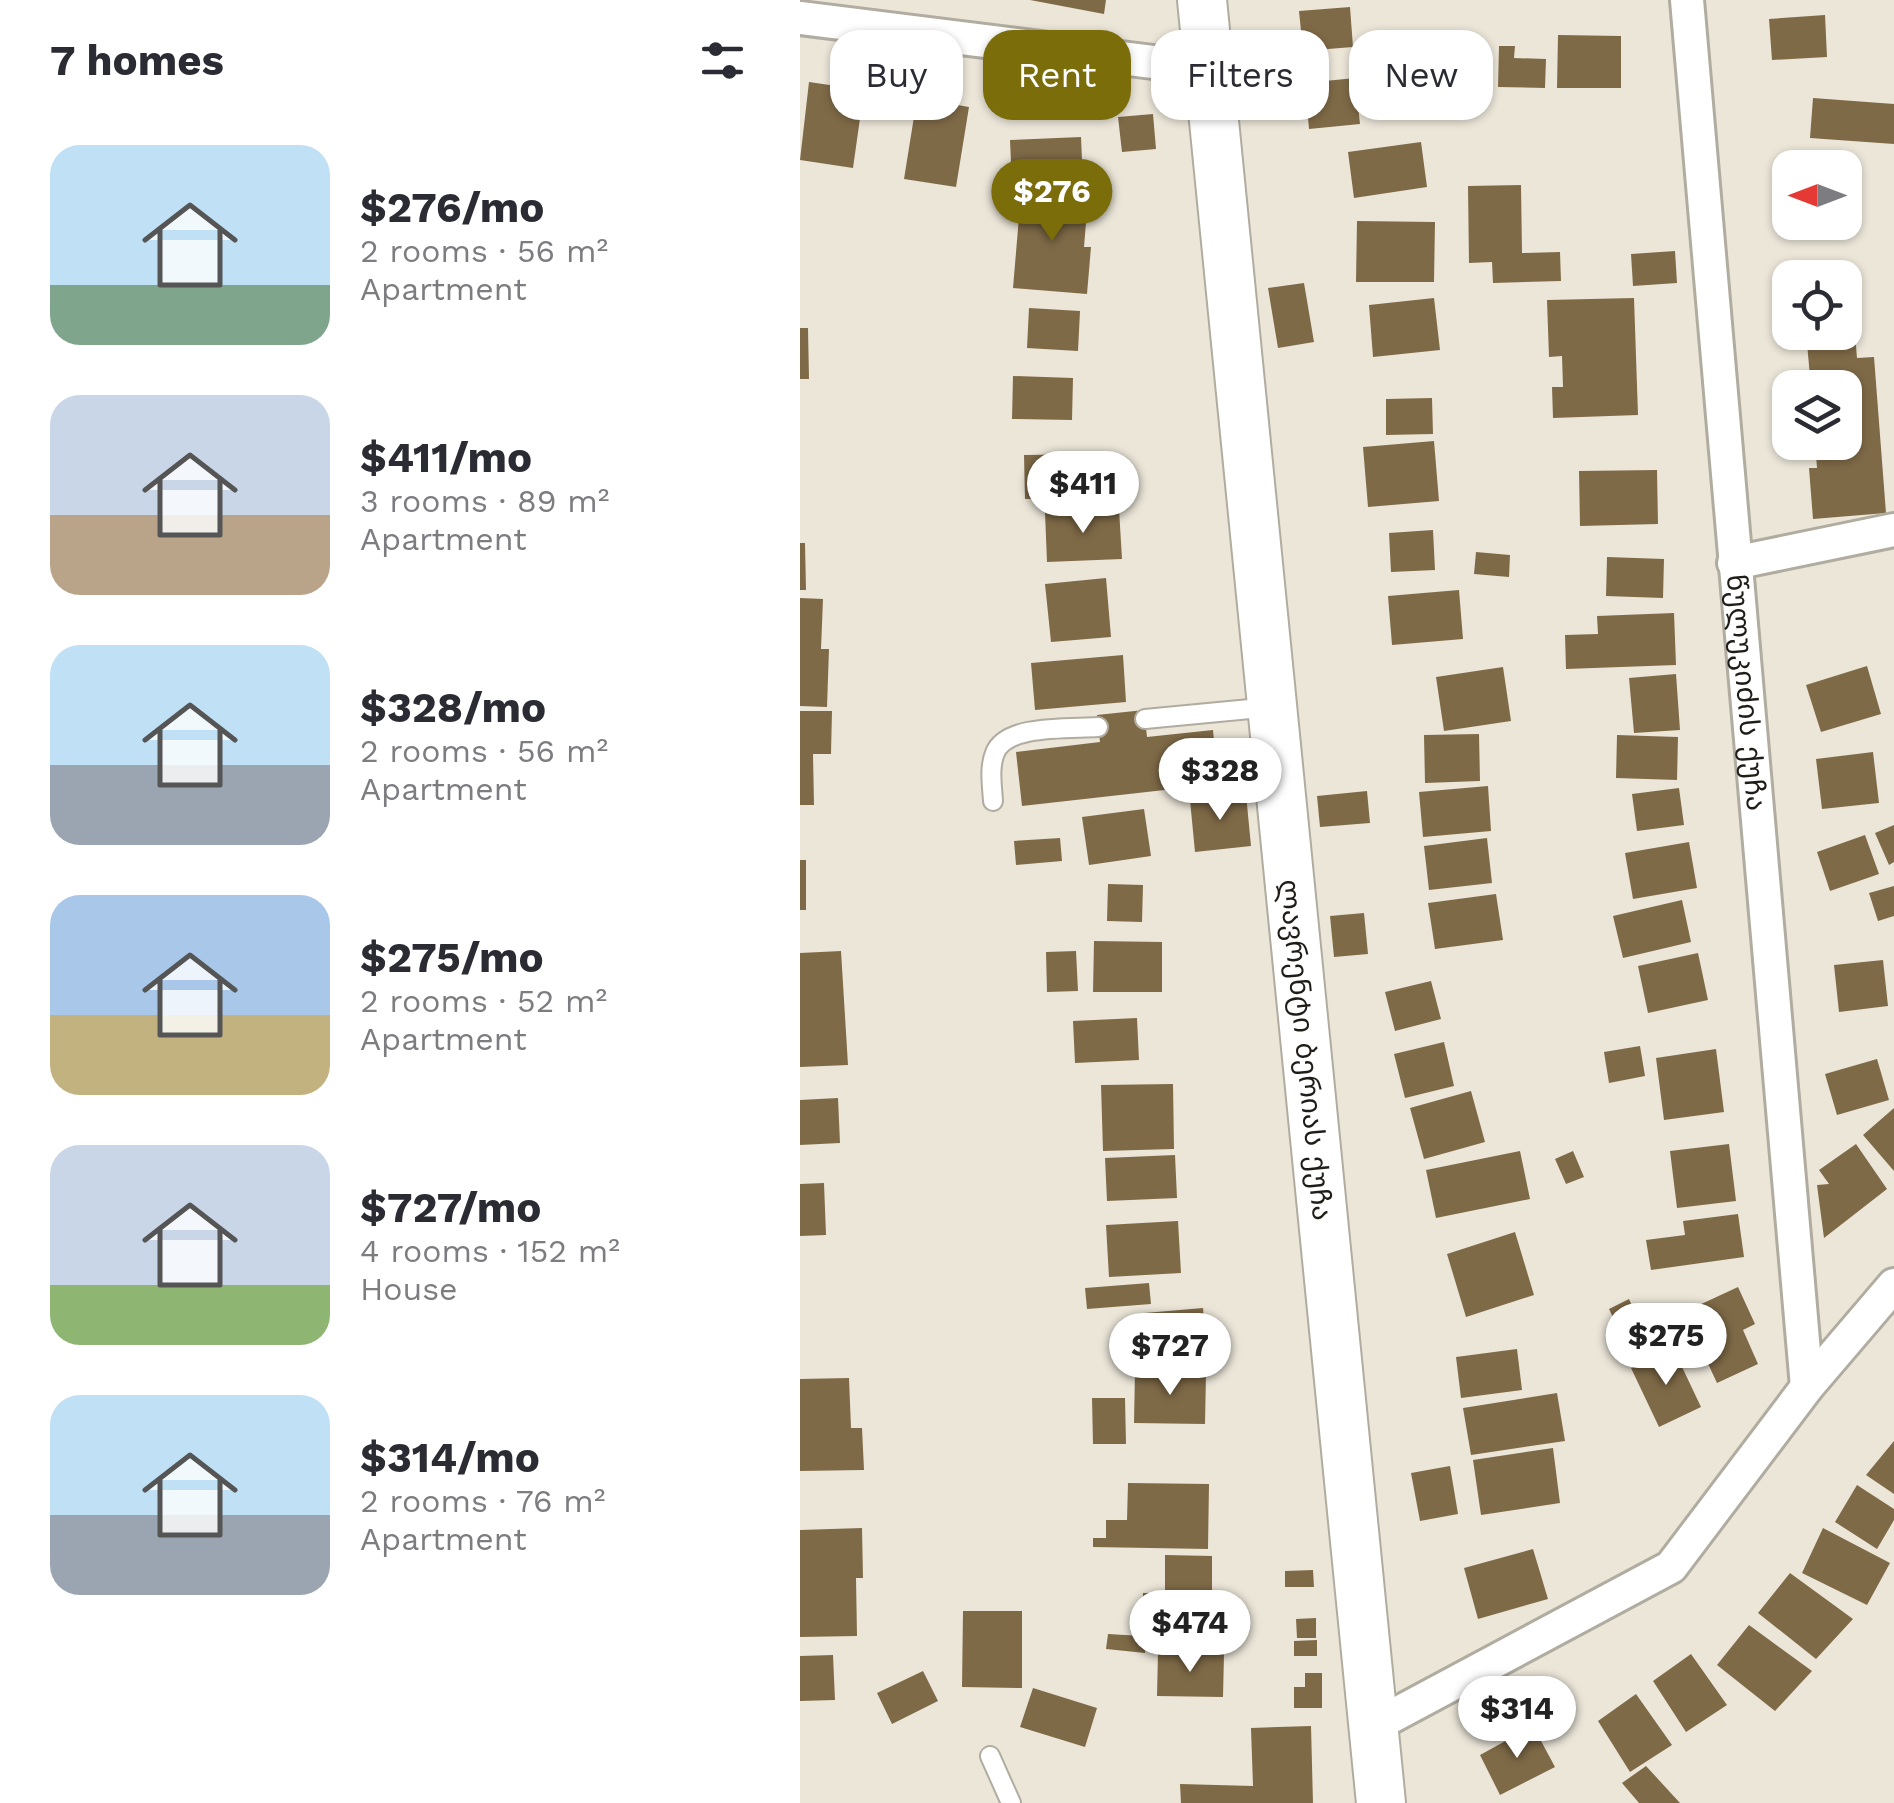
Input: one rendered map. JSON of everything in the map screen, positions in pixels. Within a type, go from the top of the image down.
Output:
[{"type":"main road","name":"ლავრენტი ბერიას ქუჩა","points":[[1202,0],[1205,30]]},
{"type":"main road","name":"ლავრენტი ბერიას ქუჩა","points":[[1214,120],[1380,1803]]},
{"type":"street","name":"წულუკიძის ქუჩა","points":[[1688,0],[1807,1387]]},
{"type":"street","points":[[800,18],[1151,62]]},
{"type":"street","points":[[1734,563],[1894,530]]},
{"type":"street","points":[[1372,1727],[1670,1567],[1807,1387],[1894,1286]]},
{"type":"lane","points":[[1145,719],[1272,707]]},
{"type":"lane","points":[[993,800],[992,762],[1000,742],[1013,734],[1098,727]]},
{"type":"lane","points":[[990,1756],[1011,1803]]},
{"type":"building","points":[[1030,0],[1106,0],[1104,14]]},
{"type":"building","points":[[1350,7],[1349,47],[1329,49],[1329,30],[1301,30],[1299,11]]},
{"type":"building","points":[[1825,15],[1827,57],[1772,60],[1769,19]]},
{"type":"building","points":[[1558,35],[1621,36],[1621,88],[1557,88]]},
{"type":"building","points":[[1499,46],[1515,46],[1514,58],[1546,59],[1545,88],[1498,87]]},
{"type":"building","points":[[1349,79],[1349,120],[1360,120],[1360,124],[1309,129],[1308,120],[1329,120],[1329,81]]},
{"type":"building","points":[[809,82],[830,85],[830,120],[860,120],[853,168],[800,160]]},
{"type":"building","points":[[1813,98],[1894,104],[1894,144],[1810,138]]},
{"type":"building","points":[[963,106],[969,107],[956,187],[904,179],[913,120],[963,120]]},
{"type":"building","points":[[1151,114],[1156,149],[1122,152],[1118,120],[1131,120],[1131,116]]},
{"type":"building","points":[[1081,137],[1083,182],[1012,185],[1010,140]]},
{"type":"building","points":[[1421,142],[1427,187],[1354,198],[1348,152]]},
{"type":"building","points":[[1521,185],[1522,253],[1560,252],[1561,281],[1493,283],[1492,262],[1469,263],[1468,186]]},
{"type":"building","points":[[1021,193],[1088,198],[1084,247],[1091,247],[1087,294],[1013,288]]},
{"type":"building","points":[[1357,221],[1435,222],[1434,282],[1356,282]]},
{"type":"building","points":[[1675,251],[1677,283],[1633,286],[1631,254]]},
{"type":"building","points":[[1304,283],[1314,342],[1278,348],[1268,288]]},
{"type":"building","points":[[1434,298],[1440,350],[1373,357],[1369,305]]},
{"type":"building","points":[[1634,298],[1638,415],[1553,418],[1552,387],[1563,387],[1562,356],[1549,357],[1547,300]]},
{"type":"building","points":[[1029,308],[1080,311],[1078,351],[1027,348]]},
{"type":"building","points":[[800,328],[808,328],[809,379],[800,379]]},
{"type":"building","points":[[1808,350],[1856,350],[1857,358],[1874,357],[1886,513],[1813,519],[1809,468],[1817,468],[1816,460],[1862,460],[1862,370],[1809,370]]},
{"type":"building","points":[[1013,376],[1073,378],[1072,420],[1012,419]]},
{"type":"building","points":[[1432,398],[1433,434],[1386,435],[1386,399]]},
{"type":"building","points":[[1434,441],[1439,501],[1368,507],[1363,447]]},
{"type":"building","points":[[1092,454],[1093,498],[1025,499],[1024,455]]},
{"type":"building","points":[[1657,470],[1658,524],[1580,526],[1579,471]]},
{"type":"building","points":[[1119,509],[1122,559],[1047,562],[1045,513]]},
{"type":"building","points":[[1433,530],[1435,570],[1391,572],[1389,533]]},
{"type":"building","points":[[800,543],[805,543],[806,590],[800,590]]},
{"type":"building","points":[[1476,552],[1510,555],[1509,577],[1474,574]]},
{"type":"building","points":[[1607,557],[1664,559],[1663,598],[1606,596]]},
{"type":"building","points":[[1106,578],[1111,637],[1051,642],[1045,584]]},
{"type":"building","points":[[1459,590],[1463,639],[1392,645],[1388,596]]},
{"type":"building","points":[[800,598],[823,599],[821,649],[829,649],[827,707],[800,706]]},
{"type":"building","points":[[1674,613],[1676,665],[1566,669],[1565,635],[1598,634],[1597,616]]},
{"type":"building","points":[[1123,655],[1126,702],[1035,710],[1031,663]]},
{"type":"building","points":[[1867,666],[1881,714],[1821,732],[1806,685]]},
{"type":"building","points":[[1503,667],[1511,721],[1444,731],[1436,677]]},
{"type":"building","points":[[1676,674],[1680,730],[1634,733],[1629,678]]},
{"type":"building","points":[[1144,710],[1147,737],[1213,730],[1218,784],[1022,806],[1016,752],[1100,742],[1097,715]]},
{"type":"building","points":[[800,711],[832,711],[831,754],[813,754],[814,805],[800,805]]},
{"type":"building","points":[[1479,734],[1480,781],[1425,783],[1424,735]]},
{"type":"building","points":[[1617,735],[1678,737],[1677,780],[1616,778]]},
{"type":"building","points":[[1873,752],[1879,803],[1822,809],[1816,759]]},
{"type":"building","points":[[1488,786],[1491,831],[1423,837],[1419,792]]},
{"type":"building","points":[[1679,788],[1684,825],[1637,831],[1632,794]]},
{"type":"building","points":[[1367,791],[1370,823],[1320,827],[1317,796]]},
{"type":"building","points":[[1246,794],[1251,846],[1195,852],[1190,800]]},
{"type":"building","points":[[1144,809],[1151,856],[1089,865],[1082,817]]},
{"type":"building","points":[[1894,825],[1894,862],[1889,865],[1875,833]]},
{"type":"building","points":[[1865,835],[1879,874],[1830,891],[1817,852]]},
{"type":"building","points":[[1060,838],[1062,861],[1016,865],[1014,841]]},
{"type":"building","points":[[1487,838],[1492,883],[1429,890],[1424,846]]},
{"type":"building","points":[[1689,842],[1697,888],[1633,899],[1625,853]]},
{"type":"building","points":[[800,860],[806,860],[806,910],[800,910]]},
{"type":"building","points":[[1108,884],[1143,885],[1142,922],[1107,921]]},
{"type":"building","points":[[1894,886],[1894,916],[1878,921],[1869,893]]},
{"type":"building","points":[[1496,894],[1503,940],[1435,949],[1428,903]]},
{"type":"building","points":[[1682,900],[1691,942],[1623,958],[1613,916]]},
{"type":"building","points":[[1364,913],[1368,954],[1334,957],[1330,916]]},
{"type":"building","points":[[1094,941],[1162,942],[1162,992],[1093,992]]},
{"type":"building","points":[[841,951],[848,1065],[800,1067],[800,953]]},
{"type":"building","points":[[1076,951],[1078,991],[1047,992],[1046,952]]},
{"type":"building","points":[[1698,953],[1708,1000],[1648,1013],[1638,966]]},
{"type":"building","points":[[1883,960],[1888,1006],[1839,1012],[1834,965]]},
{"type":"building","points":[[1431,981],[1441,1019],[1395,1031],[1385,992]]},
{"type":"building","points":[[1137,1018],[1139,1060],[1075,1063],[1073,1021]]},
{"type":"building","points":[[1444,1042],[1454,1086],[1405,1098],[1394,1054]]},
{"type":"building","points":[[1640,1046],[1645,1076],[1609,1083],[1604,1052]]},
{"type":"building","points":[[1716,1049],[1724,1112],[1664,1120],[1656,1058]]},
{"type":"building","points":[[1877,1059],[1889,1100],[1837,1115],[1825,1074]]},
{"type":"building","points":[[1173,1084],[1174,1149],[1103,1151],[1101,1085]]},
{"type":"building","points":[[1471,1091],[1485,1142],[1424,1159],[1410,1108]]},
{"type":"building","points":[[838,1098],[840,1143],[800,1145],[800,1100]]},
{"type":"building","points":[[1894,1108],[1894,1171],[1863,1135]]},
{"type":"building","points":[[1729,1144],[1736,1201],[1677,1208],[1670,1151]]},
{"type":"building","points":[[1856,1144],[1887,1189],[1824,1238],[1817,1185],[1829,1184],[1819,1170]]},
{"type":"building","points":[[1520,1151],[1530,1199],[1436,1218],[1426,1170]]},
{"type":"building","points":[[1573,1151],[1584,1177],[1566,1184],[1555,1159]]},
{"type":"building","points":[[1175,1155],[1177,1198],[1107,1201],[1105,1158]]},
{"type":"building","points":[[824,1183],[826,1235],[800,1236],[800,1184]]},
{"type":"building","points":[[1738,1214],[1744,1257],[1651,1270],[1646,1240],[1685,1235],[1683,1221]]},
{"type":"building","points":[[1178,1221],[1181,1273],[1109,1277],[1106,1225]]},
{"type":"building","points":[[1515,1232],[1534,1295],[1466,1317],[1447,1254]]},
{"type":"building","points":[[1149,1283],[1151,1304],[1087,1309],[1085,1288]]},
{"type":"building","points":[[1738,1287],[1755,1324],[1743,1330],[1758,1364],[1717,1383],[1684,1312]]},
{"type":"building","points":[[1629,1299],[1648,1340],[1628,1350],[1609,1309]]},
{"type":"building","points":[[1203,1308],[1207,1360],[1137,1366],[1133,1314]]},
{"type":"building","points":[[1673,1348],[1701,1407],[1659,1427],[1631,1368]]},
{"type":"building","points":[[1517,1349],[1522,1390],[1461,1398],[1456,1357]]},
{"type":"building","points":[[1135,1371],[1206,1373],[1205,1424],[1134,1423]]},
{"type":"building","points":[[849,1378],[851,1428],[862,1428],[864,1470],[800,1471],[800,1379]]},
{"type":"building","points":[[1557,1393],[1565,1441],[1471,1455],[1463,1408]]},
{"type":"building","points":[[1092,1398],[1125,1398],[1126,1444],[1093,1444]]},
{"type":"building","points":[[1894,1441],[1894,1494],[1866,1475]]},
{"type":"building","points":[[1553,1448],[1560,1503],[1481,1515],[1473,1460]]},
{"type":"building","points":[[1450,1466],[1458,1514],[1420,1521],[1411,1473]]},
{"type":"building","points":[[1128,1483],[1209,1484],[1208,1549],[1093,1547],[1093,1538],[1106,1538],[1106,1520],[1127,1520]]},
{"type":"building","points":[[1857,1485],[1894,1509],[1894,1520],[1877,1549],[1835,1522]]},
{"type":"building","points":[[862,1528],[863,1578],[856,1578],[857,1636],[800,1637],[800,1530]]},
{"type":"building","points":[[1823,1528],[1890,1563],[1867,1605],[1802,1573]]},
{"type":"building","points":[[1533,1549],[1548,1599],[1478,1619],[1464,1568]]},
{"type":"building","points":[[1165,1555],[1212,1556],[1212,1594],[1222,1594],[1222,1637],[1147,1637],[1145,1653],[1106,1649],[1108,1634],[1142,1636],[1143,1593],[1165,1593]]},
{"type":"building","points":[[1313,1570],[1314,1587],[1285,1587],[1285,1571]]},
{"type":"building","points":[[1790,1573],[1853,1619],[1816,1659],[1758,1613]]},
{"type":"building","points":[[963,1611],[1022,1611],[1022,1688],[962,1687]]},
{"type":"building","points":[[1316,1618],[1316,1638],[1297,1638],[1296,1619]]},
{"type":"building","points":[[1749,1625],[1812,1671],[1775,1711],[1717,1665]]},
{"type":"building","points":[[1317,1640],[1317,1656],[1294,1656],[1294,1641]]},
{"type":"building","points":[[1158,1653],[1224,1654],[1223,1697],[1157,1696]]},
{"type":"building","points":[[1691,1654],[1727,1705],[1686,1732],[1653,1681]]},
{"type":"building","points":[[833,1655],[835,1700],[800,1701],[800,1656]]},
{"type":"building","points":[[923,1671],[938,1701],[892,1724],[877,1693]]},
{"type":"building","points":[[1305,1673],[1322,1673],[1322,1708],[1294,1708],[1294,1687],[1305,1687]]},
{"type":"building","points":[[1033,1688],[1097,1708],[1085,1747],[1020,1727]]},
{"type":"building","points":[[1636,1694],[1672,1745],[1630,1772],[1598,1721]]},
{"type":"building","points":[[1311,1726],[1313,1803],[1181,1803],[1180,1784],[1253,1786],[1251,1728]]},
{"type":"building","points":[[1533,1726],[1555,1767],[1500,1795],[1480,1755]]},
{"type":"building","points":[[1646,1766],[1680,1803],[1639,1803],[1622,1783]]}]
